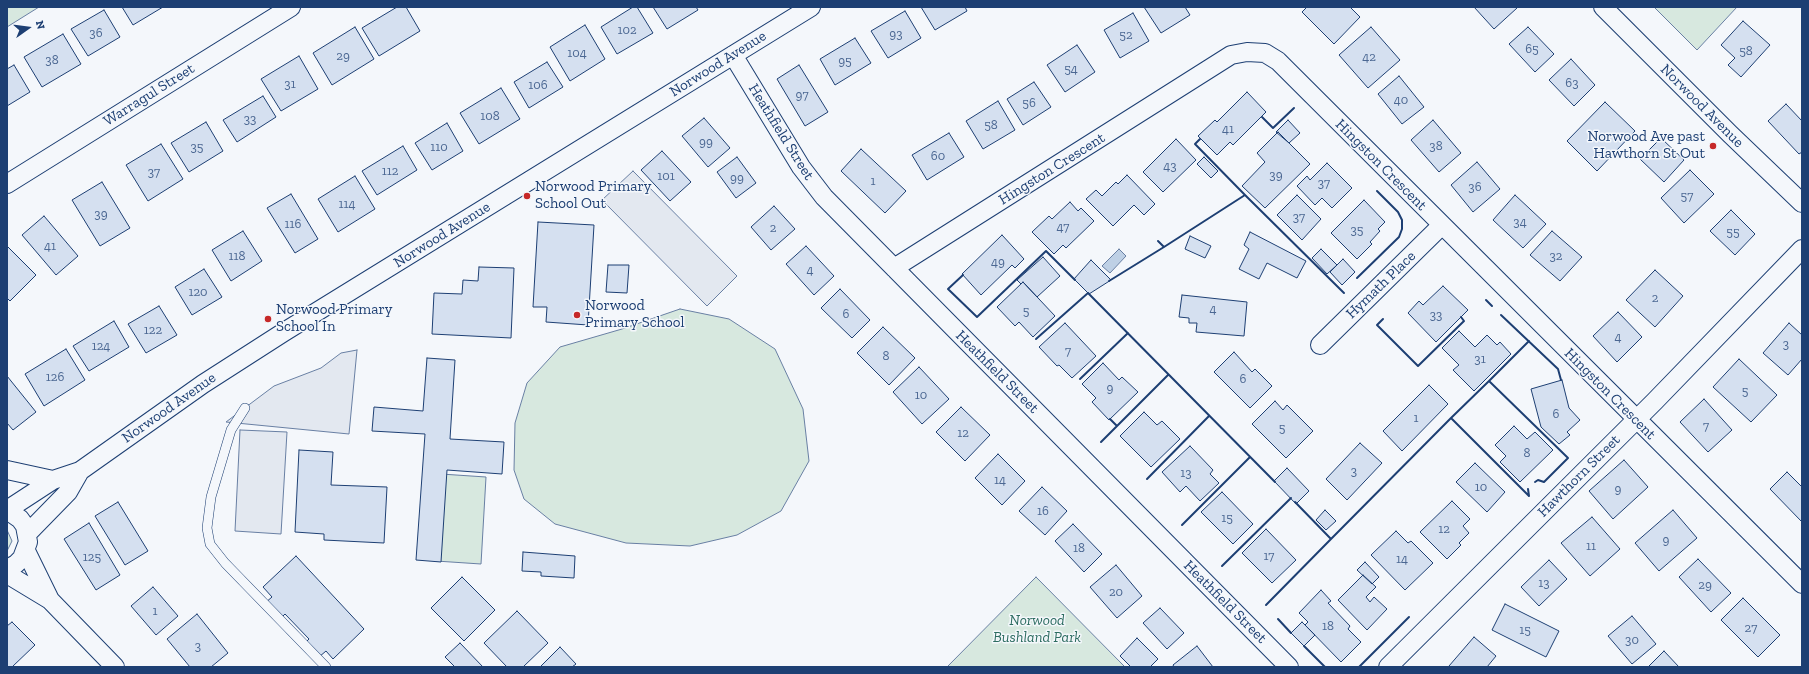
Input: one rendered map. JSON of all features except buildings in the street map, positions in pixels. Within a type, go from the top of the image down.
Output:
[{"type":"street","name":"Warragul Street","points":[[7,184],[291,7]]},
{"type":"street","name":"Norwood Avenue","points":[[7,510],[40,490],[53,480],[80,471],[203,384],[284,332],[811,7]]},
{"type":"street","name":"Norwood Avenue","points":[[1603,7],[1730,134],[1802,203]]},
{"type":"street","name":"Hingston Crescent","points":[[894,268],[1231,55],[1247,52],[1264,54],[1278,61],[1441,226],[1802,584]]},
{"type":"street","name":"Heathfield Street","points":[[733,55],[801,167],[824,197],[1290,667]]},
{"type":"street","name":"Hymath Place","points":[[1320,345],[1441,226]]},
{"type":"street","name":"Hawthorn Street","points":[[1388,667],[1636,420],[1802,249]]},
{"type":"street","points":[[7,470],[53,480]]},
{"type":"street","name":"Norwood Avenue","points":[[7,569],[16,564],[26,542],[68,492],[80,471]]},
{"type":"street","points":[[7,510],[20,519],[26,542],[50,600]]},
{"type":"street","points":[[7,574],[50,600],[115,667]]},
{"type":"lane","points":[[245,408],[231,430],[211,497],[207,528],[210,544],[225,563],[326,667]]},
{"type":"green space","points":[[7,7],[39,7],[7,27]]},
{"type":"green space","points":[[1654,7],[1737,7],[1697,50]]},
{"type":"green space","points":[[680,309],[729,319],[775,349],[803,409],[809,461],[781,511],[737,535],[690,546],[626,543],[555,524],[524,499],[514,470],[515,423],[527,383],[560,347],[622,329]]},
{"type":"green space","points":[[441,474],[486,477],[481,564],[436,561]]},
{"type":"green space","points":[[7,530],[12,541],[7,551]]},
{"type":"green space","name":"Norwood Bushland Park","points":[[1036,577],[1125,667],[947,667]]},
{"type":"shaded area","points":[[633,171],[737,276],[707,306],[602,200]]},
{"type":"shaded area","points":[[357,350],[349,434],[226,422],[274,386],[321,368],[341,353]]},
{"type":"shaded area","points":[[240,430],[287,432],[281,534],[235,531]]},
{"type":"water","points":[[1119,249],[1126,256],[1110,273],[1102,266]]},
{"type":"wall","points":[[1262,117],[1273,128],[1294,108]]},
{"type":"wall","points":[[1200,139],[1195,144],[1344,293]]},
{"type":"wall","points":[[1357,278],[1399,237],[1402,229],[1402,220],[1398,212],[1377,191]]},
{"type":"wall","points":[[1158,241],[1164,247],[1245,195]]},
{"type":"wall","points":[[1109,281],[1164,247]]},
{"type":"wall","points":[[963,275],[948,289],[977,317],[1046,251],[1075,280]]},
{"type":"wall","points":[[1088,293],[1275,482]]},
{"type":"wall","points":[[1036,339],[1088,293]]},
{"type":"wall","points":[[1486,300],[1492,306]]},
{"type":"wall","points":[[1501,315],[1558,369],[1561,380]]},
{"type":"wall","points":[[1383,319],[1377,325],[1418,366],[1464,321],[1461,317]]},
{"type":"wall","points":[[1080,379],[1128,333]]},
{"type":"wall","points":[[1529,341],[1489,381],[1568,458],[1544,482],[1538,480],[1535,482]]},
{"type":"wall","points":[[1101,442],[1168,375]]},
{"type":"wall","points":[[1489,381],[1451,418],[1529,496]]},
{"type":"wall","points":[[1147,479],[1209,416]]},
{"type":"wall","points":[[1331,539],[1451,418]]},
{"type":"wall","points":[[1110,419],[1117,426]]},
{"type":"wall","points":[[1182,525],[1250,457]]},
{"type":"wall","points":[[1528,489],[1529,496]]},
{"type":"wall","points":[[1222,566],[1291,498]]},
{"type":"wall","points":[[1266,605],[1331,539],[1295,502]]},
{"type":"wall","points":[[1359,667],[1409,617]]},
{"type":"wall","points":[[1278,619],[1291,633]]},
{"type":"wall","points":[[1304,646],[1325,667]]},
{"type":"place","name":"Norwood Ave past Hawthorn St Out","points":[[1713,146]]},
{"type":"place","name":"Norwood Primary School Out","points":[[527,196]]},
{"type":"place","name":"Norwood Primary School","points":[[577,315]]},
{"type":"place","name":"Norwood Primary School In","points":[[268,319]]}]
